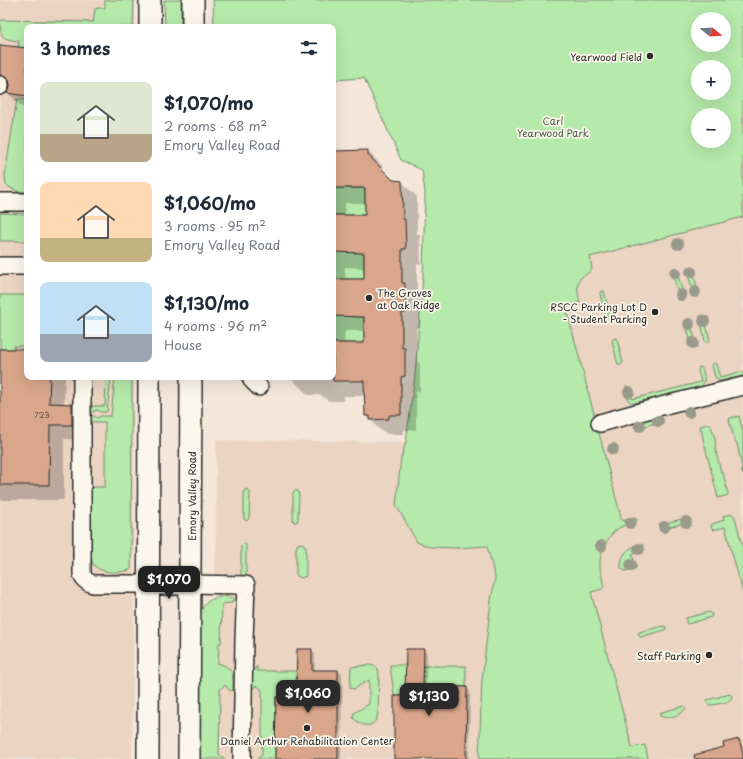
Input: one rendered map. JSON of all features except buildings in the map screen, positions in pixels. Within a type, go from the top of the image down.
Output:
[{"type":"main road","points":[[150,0],[150,24]]},
{"type":"main road","points":[[193,0],[193,24]]},
{"type":"main road","points":[[148,759],[149,380]]},
{"type":"main road","name":"Emory Valley Road","points":[[189,759],[191,380]]},
{"type":"main road","points":[[148,584],[190,584]]},
{"type":"street","points":[[0,202],[24,202]]},
{"type":"street","points":[[0,266],[24,266]]},
{"type":"street","points":[[82,380],[82,574],[84,579],[93,584],[148,584]]},
{"type":"street","points":[[600,423],[743,386]]},
{"type":"street","points":[[190,584],[246,585],[242,759]]},
{"type":"shaded area","points":[[0,0],[135,0],[135,24],[24,24],[24,380],[134,380],[132,759],[0,759]]},
{"type":"shaded area","points":[[743,209],[743,759],[578,759],[442,288]]},
{"type":"shaded area","points":[[216,440],[406,442],[401,458],[417,542],[430,547],[457,548],[487,546],[495,578],[482,680],[479,759],[211,759],[211,665],[216,544]]},
{"type":"green space","points":[[105,0],[134,0],[133,24],[24,24],[24,48],[18,47],[19,41],[6,38],[3,36],[1,31],[0,20],[93,22],[95,9],[105,8]]},
{"type":"green space","points":[[164,0],[181,0],[181,24],[165,24]]},
{"type":"green space","name":"Carl Yearwood Park","points":[[213,0],[743,0],[743,217],[590,257],[592,269],[578,282],[578,295],[580,302],[566,307],[622,521],[635,518],[637,520],[636,522],[624,525],[609,538],[603,549],[600,560],[600,571],[604,587],[591,592],[632,747],[645,745],[648,758],[646,759],[479,759],[482,680],[495,578],[487,546],[457,548],[430,547],[417,542],[396,505],[401,458],[406,442],[415,375],[423,276],[425,193],[422,170],[401,160],[364,78],[336,80],[336,24],[214,24]]},
{"type":"green space","points":[[17,99],[24,100],[24,192],[16,191],[6,185],[5,175]]},
{"type":"green space","points":[[336,188],[365,188],[365,215],[336,215]]},
{"type":"green space","points":[[0,213],[24,214],[24,241],[0,241]]},
{"type":"green space","points":[[336,252],[364,253],[364,279],[336,279]]},
{"type":"green space","points":[[688,268],[692,269],[698,291],[698,294],[696,295],[693,293],[687,270]]},
{"type":"green space","points":[[675,271],[677,272],[684,296],[682,299],[679,298],[673,274]]},
{"type":"green space","points":[[601,291],[604,291],[609,317],[605,316],[600,293]]},
{"type":"green space","points":[[0,295],[24,295],[24,346],[14,346],[14,349],[0,349]]},
{"type":"green space","points":[[702,315],[704,316],[710,341],[708,343],[705,341],[700,318]]},
{"type":"green space","points":[[336,316],[364,317],[364,343],[336,343]]},
{"type":"green space","points":[[689,319],[696,343],[694,347],[692,346],[685,322]]},
{"type":"green space","points":[[614,338],[617,339],[623,363],[620,365],[618,365],[612,341]]},
{"type":"green space","points":[[714,363],[716,364],[720,377],[743,371],[743,376],[720,381],[715,377],[712,365]]},
{"type":"green space","points":[[699,367],[701,367],[704,377],[704,382],[701,387],[635,403],[630,402],[626,396],[626,386],[629,387],[632,399],[701,382],[698,370]]},
{"type":"green space","points":[[106,380],[111,380],[107,412],[95,410],[94,412],[91,412],[93,406],[105,406]]},
{"type":"green space","points":[[115,380],[132,380],[131,569],[122,572],[101,570],[93,564],[91,558],[90,490],[94,487],[105,487],[105,422],[93,422],[91,420],[91,416],[98,418],[100,416],[111,416]]},
{"type":"green space","points":[[739,416],[743,432],[743,475],[737,443],[729,421],[730,418]]},
{"type":"green space","points":[[658,417],[661,420],[660,422],[637,428],[634,427],[636,423]]},
{"type":"green space","points":[[710,424],[713,433],[721,472],[723,473],[728,493],[728,495],[718,498],[700,426]]},
{"type":"green space","points":[[246,489],[250,492],[249,518],[246,521],[244,519],[244,491]]},
{"type":"green space","points":[[295,490],[299,493],[297,522],[294,522],[293,519],[293,493]]},
{"type":"green space","points":[[732,514],[735,517],[743,549],[743,593],[725,527],[713,530],[711,528],[712,524],[724,520],[723,516]]},
{"type":"green space","points":[[685,518],[687,519],[687,522],[685,523],[664,528],[661,527],[663,524]]},
{"type":"green space","points":[[246,544],[246,573],[244,576],[241,574],[241,546]]},
{"type":"green space","points":[[298,544],[304,544],[306,548],[306,576],[301,578],[296,574],[296,548]]},
{"type":"green space","points":[[635,546],[644,547],[644,550],[632,554],[636,568],[625,571],[621,568],[623,557],[626,552]]},
{"type":"green space","points":[[225,596],[233,598],[233,601],[231,603],[222,604],[221,643],[219,643],[218,663],[224,665],[232,673],[233,690],[230,691],[225,685],[220,689],[219,754],[225,759],[200,759],[200,615],[206,603],[216,598]]},
{"type":"green space","points":[[709,612],[712,614],[711,617],[688,624],[686,623],[686,618]]},
{"type":"green space","points":[[663,626],[666,627],[665,630],[640,637],[638,634],[639,632]]},
{"type":"green space","points":[[368,665],[374,666],[379,671],[378,714],[374,723],[371,725],[364,725],[353,718],[354,713],[369,704],[369,680],[354,689],[350,688],[351,667]]},
{"type":"green space","points":[[390,665],[406,665],[405,696],[394,696]]},
{"type":"green space","points":[[257,666],[257,671],[303,671],[303,686],[286,686],[286,698],[276,698],[275,759],[257,759],[262,755],[262,690],[256,685],[251,691],[251,673]]},
{"type":"green space","points":[[423,666],[466,666],[466,687],[423,686]]},
{"type":"green space","points":[[730,694],[732,696],[731,699],[727,702],[713,705],[707,703],[707,700]]},
{"type":"green space","points":[[684,706],[686,708],[684,711],[678,715],[670,717],[660,716],[662,712]]},
{"type":"place","name":"Yearwood Field","points":[[650,56]]},
{"type":"place","name":"The Groves at Oak Ridge","points":[[369,298]]},
{"type":"place","name":"RSCC Parking Lot D - Student Parking","points":[[655,312]]},
{"type":"place","name":"Staff Parking","points":[[709,655]]},
{"type":"place","name":"Daniel Arthur Rehabilitation Center","points":[[307,728]]}]
